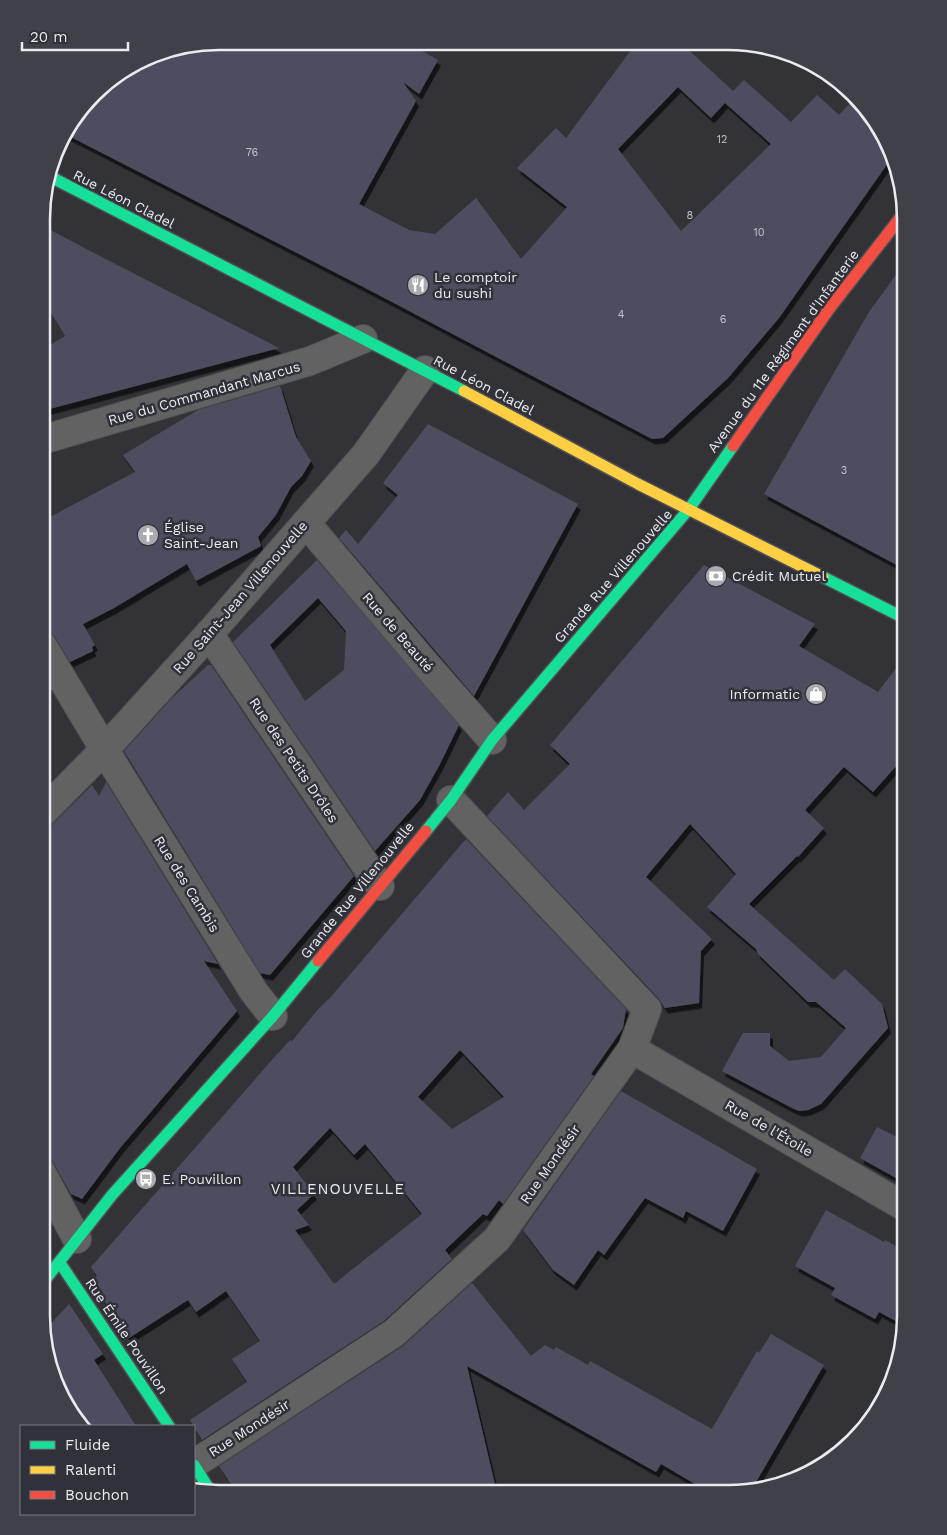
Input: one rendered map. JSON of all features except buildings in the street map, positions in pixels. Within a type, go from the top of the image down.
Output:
[{"type":"main road","name":"Rue Léon Cladel","points":[[55,179],[425,370],[689,510],[897,615]]},
{"type":"main road","name":"Avenue du 11e Régiment d'Infanterie","points":[[689,510],[828,309],[897,221]]},
{"type":"main road","name":"Grande Rue Villenouvelle","points":[[50,1274],[112,1195],[273,1016],[451,800],[492,740],[689,510]]},
{"type":"main road","name":"Rue Émile Pouvillon","points":[[60,1263],[167,1425]]},
{"type":"main road","points":[[195,1466],[206,1484]]},
{"type":"street","name":"Rue du Commandant Marcus","points":[[50,438],[310,361],[363,339]]},
{"type":"street","name":"Rue Saint-Jean Villenouvelle","points":[[50,805],[104,750],[209,634],[366,454],[425,370]]},
{"type":"street","name":"Rue de Beauté","points":[[306,523],[399,634],[492,740]]},
{"type":"street","name":"Rue des Petits Drôles","points":[[209,634],[380,886]]},
{"type":"street","name":"Rue des Cambis","points":[[50,659],[104,750],[254,992],[273,1016]]},
{"type":"street","name":"Rue Mondésir","points":[[195,1463],[394,1333],[497,1239],[632,1049],[647,1010],[451,800]]},
{"type":"street","name":"Rue de l'Étoile","points":[[632,1049],[897,1202]]},
{"type":"street","points":[[50,1187],[77,1239]]},
{"type":"traffic: fast","points":[[55,179],[464,391]]},
{"type":"traffic: fast","points":[[426,831],[451,800],[492,740],[689,509],[733,446]]},
{"type":"traffic: fast","points":[[823,577],[897,614]]},
{"type":"traffic: fast","points":[[50,1274],[112,1195],[273,1016],[318,961]]},
{"type":"traffic: fast","points":[[60,1263],[168,1425]]},
{"type":"traffic: fast","points":[[195,1467],[206,1484]]},
{"type":"traffic: slow","points":[[464,391],[638,484],[823,577]]},
{"type":"traffic: jam","points":[[733,446],[829,309],[897,222]]},
{"type":"traffic: jam","points":[[318,961],[426,831]]},
{"type":"place","name":"Le comptoir du sushi","points":[[418,285]]},
{"type":"place","name":"Église Saint-Jean","points":[[148,535]]},
{"type":"place","name":"Crédit Mutuel","points":[[716,576]]},
{"type":"place","name":"Informatic","points":[[816,694]]},
{"type":"place","name":"E. Pouvillon","points":[[146,1179]]},
{"type":"district","name":"VILLENOUVELLE","points":[[338,1189]]}]
